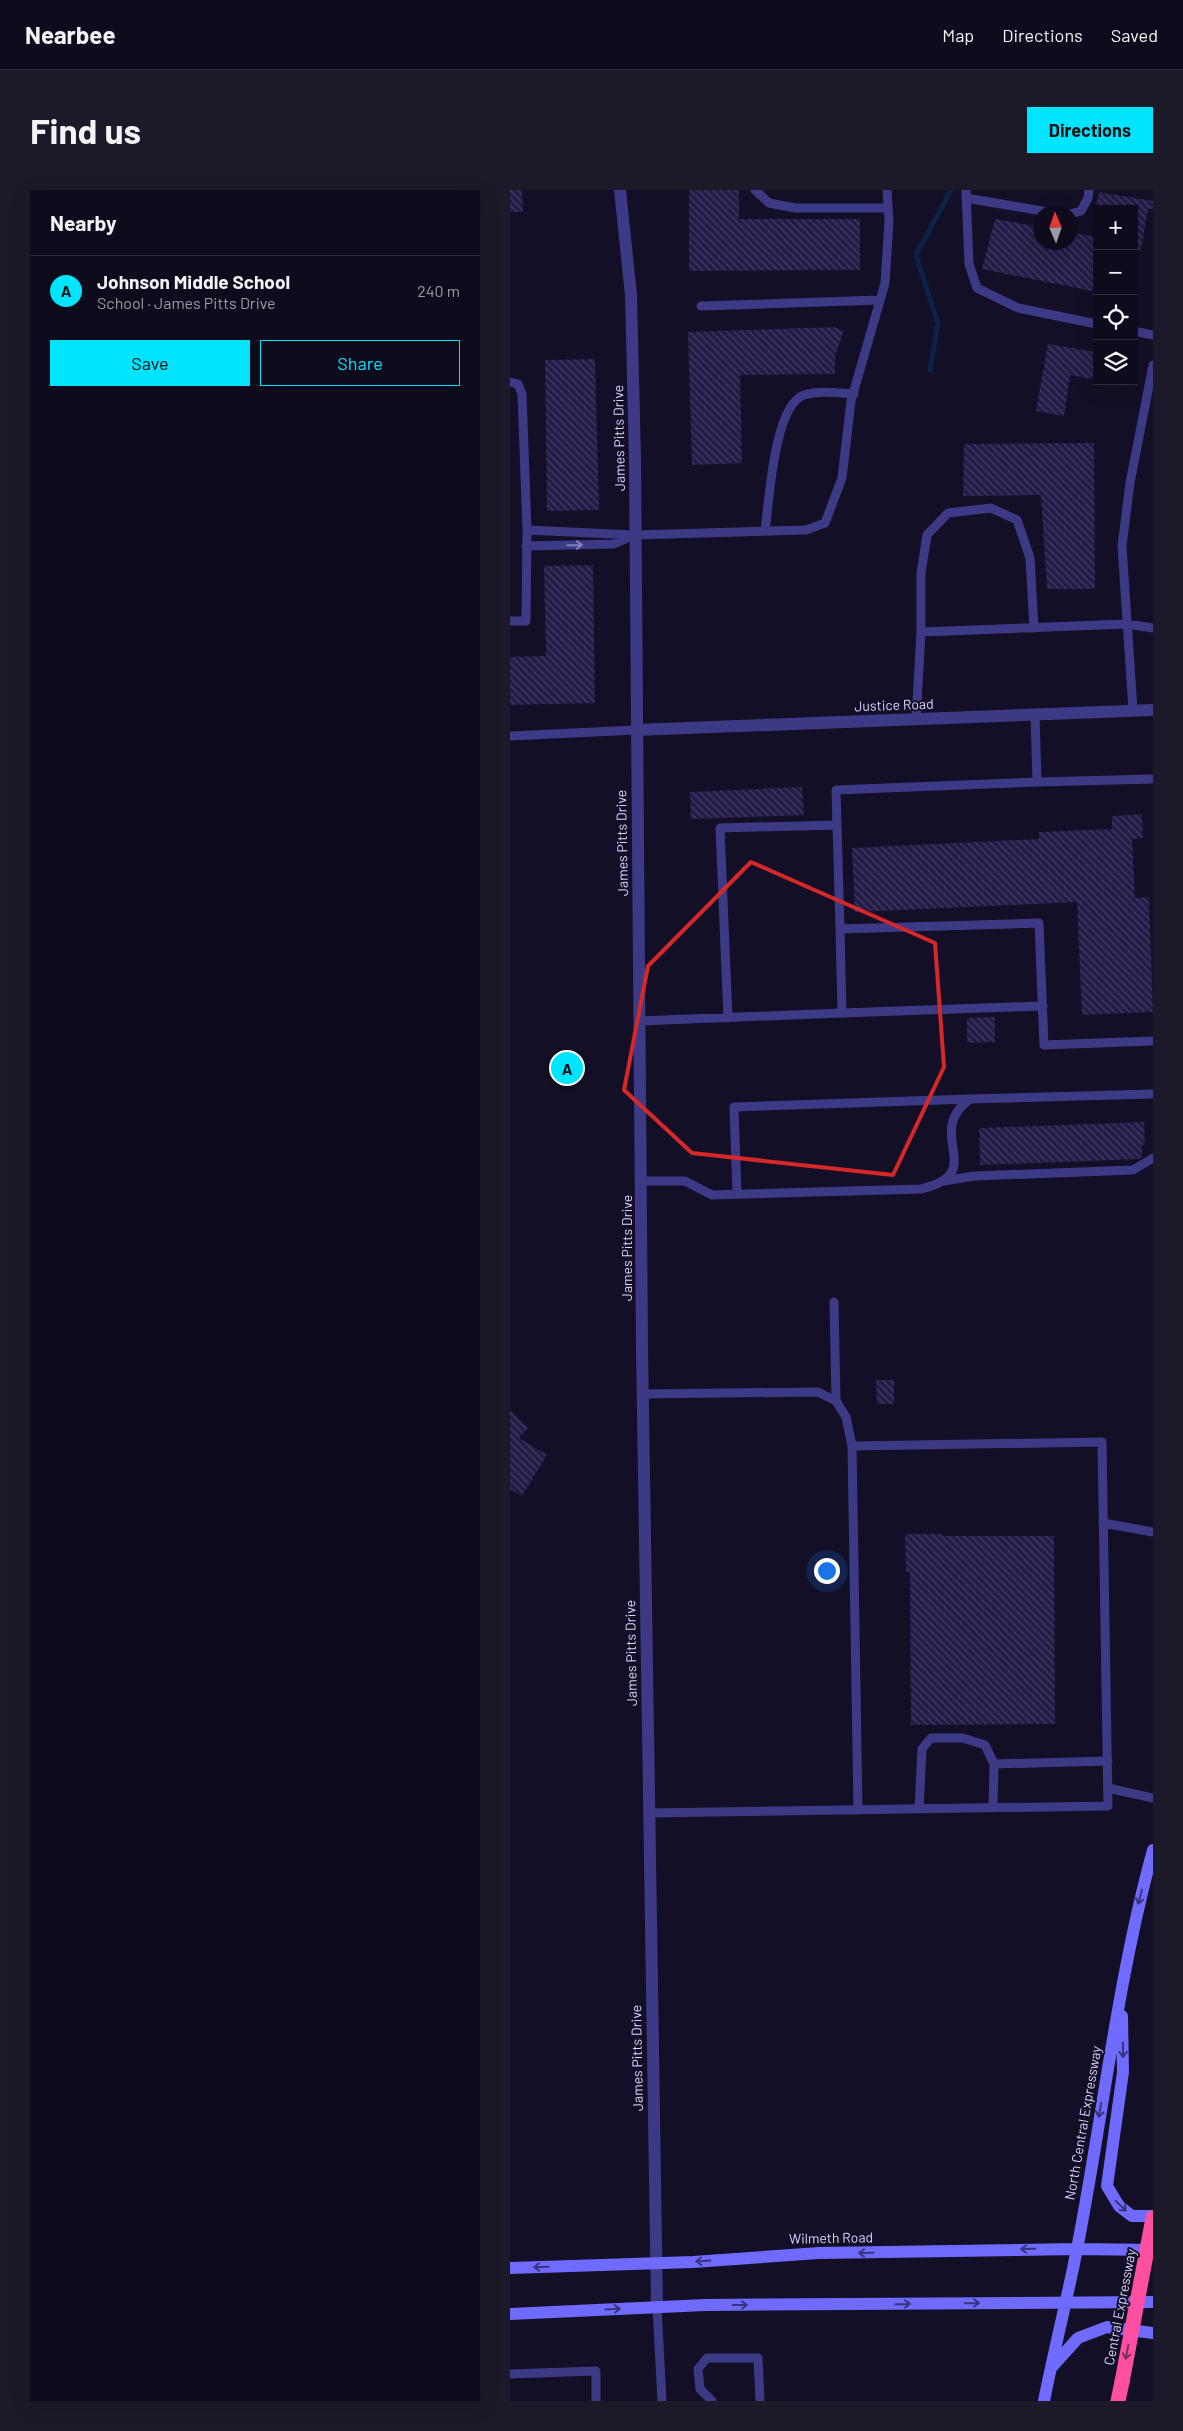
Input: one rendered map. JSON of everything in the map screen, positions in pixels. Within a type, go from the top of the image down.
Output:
[{"type":"highway","name":"Central Expressway","points":[[1118,2401],[1153,2217]]},
{"type":"main road","name":"North Central Expressway","points":[[1044,2401],[1077,2248],[1122,1984],[1139,1902],[1153,1850]]},
{"type":"main road","points":[[1122,1984],[1123,2072],[1107,2186],[1118,2206],[1132,2216],[1153,2217]]},
{"type":"main road","name":"Wilmeth Road","points":[[510,2268],[656,2264],[819,2253],[1077,2248],[1153,2250]]},
{"type":"main road","points":[[510,2314],[657,2307],[1065,2301],[1153,2302]]},
{"type":"main road","points":[[1050,2369],[1078,2338],[1107,2327],[1153,2332]]},
{"type":"street","name":"James Pitts Drive","points":[[620,190],[631,296],[648,1813],[657,2307]]},
{"type":"street","name":"Justice Road","points":[[636,730],[1153,710]]},
{"type":"lane","points":[[755,190],[769,203],[795,208],[888,208]]},
{"type":"lane","points":[[527,530],[635,535],[806,530],[825,523],[842,478],[854,394],[885,283],[887,190]]},
{"type":"lane","points":[[1078,212],[1081,211],[1088,198],[1089,190]]},
{"type":"lane","points":[[1033,209],[966,194],[969,264],[977,288],[1018,308],[1093,323]]},
{"type":"lane","points":[[701,306],[880,300]]},
{"type":"lane","points":[[1138,332],[1153,335]]},
{"type":"lane","points":[[1133,710],[1122,546],[1130,484],[1153,365]]},
{"type":"lane","points":[[510,382],[518,384],[522,394],[527,530],[526,621],[510,621]]},
{"type":"lane","points":[[765,531],[781,426],[793,403],[803,395],[809,394],[823,392],[854,394]]},
{"type":"lane","points":[[916,719],[921,632],[921,573],[927,535],[948,513],[991,508],[1017,520],[1030,558],[1034,628]]},
{"type":"lane","points":[[526,546],[614,544],[635,535]]},
{"type":"lane","points":[[921,632],[1128,624],[1153,628]]},
{"type":"lane","points":[[1035,714],[1037,782]]},
{"type":"lane","points":[[510,736],[636,730]]},
{"type":"lane","points":[[842,1014],[836,790],[1152,778]]},
{"type":"lane","points":[[728,1018],[720,828],[837,825]]},
{"type":"lane","points":[[840,929],[1040,923],[1044,1045],[1153,1041]]},
{"type":"lane","points":[[639,1021],[1043,1006]]},
{"type":"lane","points":[[736,1194],[734,1107],[1153,1094]]},
{"type":"lane","points":[[944,1181],[952,1174],[954,1168],[950,1137],[953,1120],[955,1114],[970,1099]]},
{"type":"lane","points":[[641,1181],[685,1181],[712,1195],[921,1189],[944,1181],[974,1176],[1133,1170],[1153,1158]]},
{"type":"lane","points":[[834,1302],[836,1401],[846,1417],[852,1446],[858,1810]]},
{"type":"lane","points":[[643,1394],[818,1392],[836,1401]]},
{"type":"lane","points":[[648,1813],[1108,1806],[1102,1442],[852,1446]]},
{"type":"lane","points":[[1103,1523],[1153,1532]]},
{"type":"lane","points":[[919,1809],[922,1749],[931,1738],[962,1738],[985,1745],[994,1764],[994,1808]]},
{"type":"lane","points":[[994,1764],[1108,1761]]},
{"type":"lane","points":[[1108,1788],[1153,1798]]},
{"type":"lane","points":[[657,2307],[662,2401]]},
{"type":"lane","points":[[712,2401],[700,2389],[698,2370],[708,2358],[758,2358],[760,2401]]},
{"type":"lane","points":[[510,2374],[596,2371],[596,2401]]},
{"type":"highlighted area","points":[[751,862],[935,943],[944,1067],[893,1175],[692,1153],[624,1090],[648,966]]},
{"type":"building","points":[[510,190],[522,190],[523,212],[510,212]]},
{"type":"building","points":[[689,190],[739,190],[739,219],[860,219],[860,270],[689,271]]},
{"type":"building","points":[[1099,192],[1153,201],[1153,209],[1148,209],[1141,250],[1138,250],[1138,205],[1096,205]]},
{"type":"building","points":[[995,219],[1033,226],[1033,250],[1078,250],[1078,233],[1093,236],[1093,291],[982,269]]},
{"type":"building","points":[[834,327],[844,331],[835,356],[835,374],[740,375],[742,463],[692,465],[688,332]]},
{"type":"building","points":[[1048,344],[1093,351],[1093,379],[1070,375],[1064,416],[1036,411]]},
{"type":"building","points":[[595,359],[599,510],[547,511],[545,360]]},
{"type":"building","points":[[1094,443],[1095,589],[1047,589],[1041,495],[963,496],[964,444]]},
{"type":"building","points":[[593,565],[595,703],[510,705],[510,657],[546,656],[544,566]]},
{"type":"building","points":[[802,787],[804,815],[691,819],[690,792]]},
{"type":"building","points":[[1142,814],[1143,838],[1132,839],[1135,898],[1149,897],[1153,1012],[1082,1015],[1077,902],[855,912],[852,848],[1039,839],[1039,832],[1112,829],[1112,816]]},
{"type":"building","points":[[995,1017],[995,1042],[967,1043],[967,1018]]},
{"type":"building","points":[[1144,1122],[1145,1145],[1142,1145],[1142,1157],[1139,1159],[980,1165],[979,1128]]},
{"type":"building","points":[[876,1380],[894,1380],[894,1404],[877,1404]]},
{"type":"building","points":[[510,1410],[528,1428],[519,1438],[547,1455],[522,1496],[510,1489]]},
{"type":"building","points":[[905,1534],[942,1534],[942,1536],[1054,1536],[1055,1724],[911,1725],[910,1572],[906,1572]]},
{"type":"waterway","points":[[930,370],[938,324],[916,255],[951,190]]},
{"type":"place","name":"Johnson Middle School","points":[[567,1068]]}]
